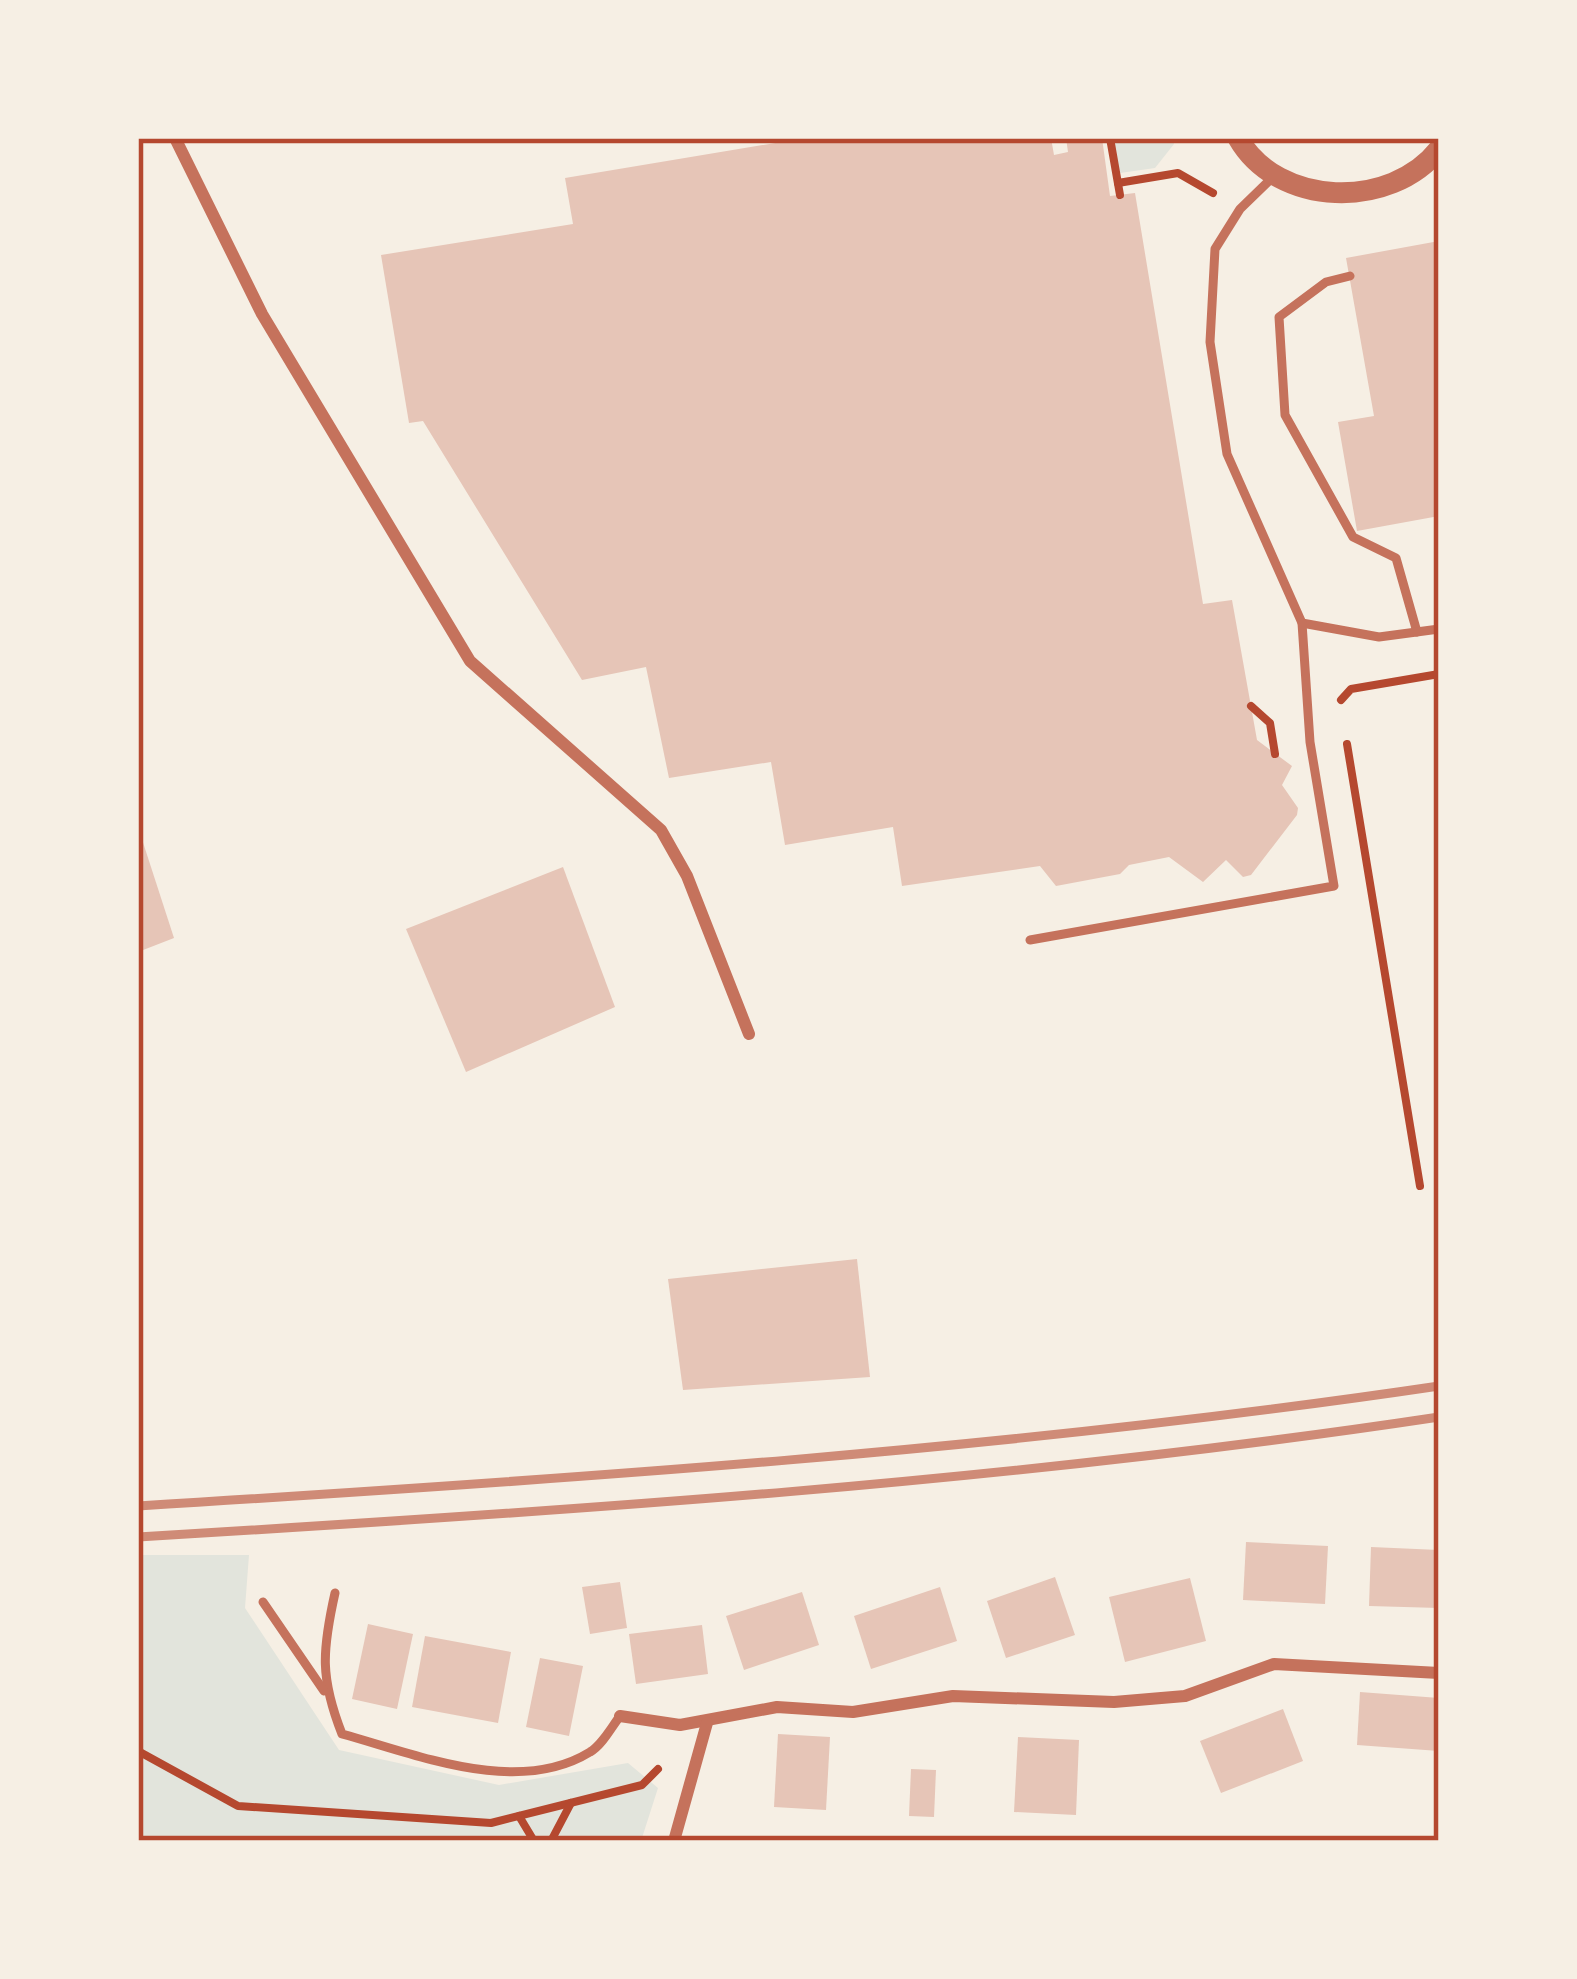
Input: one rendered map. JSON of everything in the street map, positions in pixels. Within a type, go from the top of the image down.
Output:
[{"type":"street","points":[[176,138],[262,314],[470,661],[661,830],[687,876],[749,1034]]},
{"type":"street","points":[[1238,138],[1274,175],[1313,191],[1355,194],[1395,183],[1439,149]]},
{"type":"street","points":[[620,1716],[707,1723],[777,1707],[853,1712],[953,1696],[1114,1702],[1185,1696],[1274,1664],[1439,1673]]},
{"type":"street","points":[[674,1841],[707,1723]]},
{"type":"lane","points":[[1030,940],[1334,886],[1310,742],[1302,623],[1227,454],[1210,342],[1216,249],[1240,209],[1274,175]]},
{"type":"lane","points":[[1350,276],[1326,282],[1279,317],[1285,415],[1353,537],[1396,558],[1418,632]]},
{"type":"lane","points":[[1302,623],[1379,638],[1439,629]]},
{"type":"lane","points":[[327,1695],[322,1651],[335,1593]]},
{"type":"lane","points":[[263,1602],[327,1695],[342,1734],[478,1770],[555,1767],[593,1751],[620,1716]]},
{"type":"path","points":[[1110,138],[1120,195]]},
{"type":"path","points":[[1118,183],[1178,173]]},
{"type":"path","points":[[1341,707],[1340,694],[1352,689],[1439,674]]},
{"type":"path","points":[[1251,706],[1270,723],[1275,754]]},
{"type":"path","points":[[1346,741],[1420,1186]]},
{"type":"path","points":[[551,1841],[571,1803]]},
{"type":"path","points":[[519,1816],[534,1841]]},
{"type":"shaded area","points":[[1112,138],[1173,138],[1174,144],[1155,168],[1120,173]]},
{"type":"shaded area","points":[[138,1555],[249,1555],[245,1608],[339,1750],[499,1785],[628,1763],[658,1788],[641,1841],[138,1841]]},
{"type":"building","points":[[805,138],[1051,138],[1054,155],[1068,152],[1066,138],[1102,138],[1110,196],[1135,193],[1203,604],[1232,600],[1257,740],[1292,766],[1282,785],[1298,808],[1297,815],[1251,875],[1243,877],[1226,860],[1203,882],[1169,857],[1129,865],[1120,874],[1056,886],[1040,866],[902,886],[893,827],[785,845],[771,762],[669,778],[646,667],[582,680],[423,421],[409,423],[381,255],[573,224],[565,178]]},
{"type":"building","points":[[1439,241],[1439,516],[1357,531],[1338,422],[1374,416],[1346,258]]},
{"type":"building","points":[[138,827],[174,938],[138,952]]},
{"type":"building","points":[[563,867],[615,1007],[466,1072],[406,929]]},
{"type":"building","points":[[857,1259],[870,1377],[683,1390],[668,1279]]},
{"type":"building","points":[[1246,1542],[1328,1546],[1325,1604],[1243,1600]]},
{"type":"building","points":[[1371,1547],[1439,1550],[1439,1608],[1369,1606]]},
{"type":"building","points":[[1055,1577],[1075,1635],[1006,1658],[987,1601]]},
{"type":"building","points":[[1190,1578],[1206,1641],[1125,1662],[1109,1597]]},
{"type":"building","points":[[620,1582],[627,1628],[590,1634],[582,1587]]},
{"type":"building","points":[[940,1587],[957,1641],[871,1669],[854,1616]]},
{"type":"building","points":[[802,1592],[819,1645],[744,1670],[726,1616]]},
{"type":"building","points":[[368,1624],[413,1634],[397,1709],[352,1699]]},
{"type":"building","points":[[702,1625],[708,1674],[636,1684],[629,1634]]},
{"type":"building","points":[[425,1636],[511,1652],[498,1723],[412,1707]]},
{"type":"building","points":[[540,1658],[583,1666],[569,1736],[526,1727]]},
{"type":"building","points":[[1360,1692],[1439,1698],[1439,1751],[1357,1745]]},
{"type":"building","points":[[1283,1709],[1303,1761],[1221,1793],[1200,1741]]},
{"type":"building","points":[[778,1734],[830,1737],[826,1810],[774,1807]]},
{"type":"building","points":[[1018,1737],[1079,1740],[1076,1815],[1014,1812]]},
{"type":"building","points":[[911,1769],[936,1770],[934,1817],[909,1816]]},
{"type":"railway","points":[[138,1506],[953,1445],[1439,1386]]},
{"type":"railway","points":[[138,1537],[627,1505],[953,1477],[1439,1417]]}]
